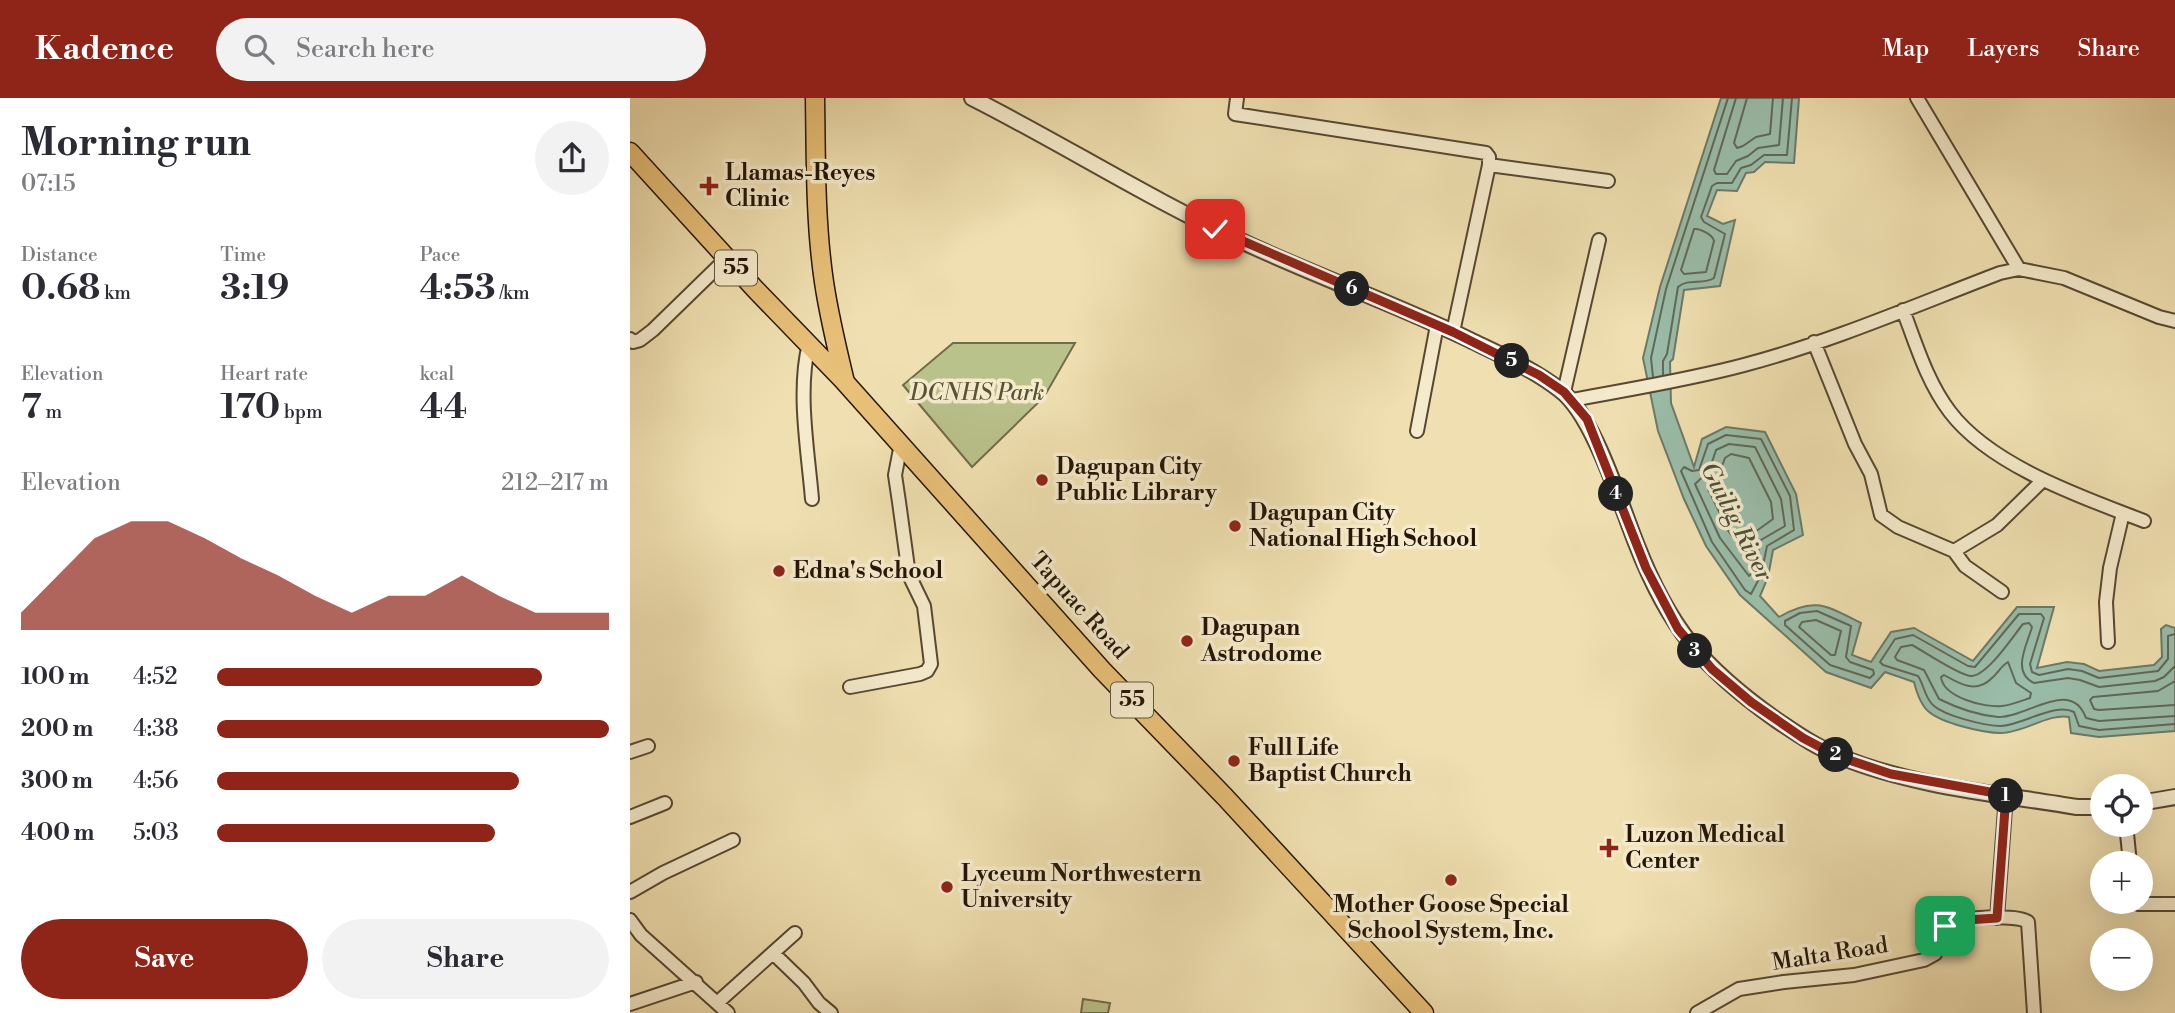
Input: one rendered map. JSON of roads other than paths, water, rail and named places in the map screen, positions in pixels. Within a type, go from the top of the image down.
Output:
[{"type":"main road","points":[[815,98],[816,188],[821,251],[831,320],[845,382]]},
{"type":"main road","name":"55","points":[[630,152],[845,382]]},
{"type":"main road","name":"Tapuac Road","points":[[845,382],[1102,670],[1225,797],[1424,1013]]},
{"type":"street","points":[[972,98],[1195,219],[1453,332],[1539,375],[1568,396],[1587,419],[1646,568],[1678,629],[1704,661],[1729,685],[1803,738],[1837,756],[1891,774],[2077,807],[2090,807]]},
{"type":"street","points":[[1237,98],[1236,114],[1480,150],[1489,157],[1453,332]]},
{"type":"street","points":[[1917,98],[2020,269]]},
{"type":"street","points":[[1489,165],[1608,181]]},
{"type":"street","points":[[1568,396],[1600,240]]},
{"type":"street","points":[[630,339],[633,342],[640,340],[653,330],[728,257]]},
{"type":"street","points":[[1568,396],[1644,387],[1746,365],[2000,273],[2020,269],[2064,278],[2175,321]]},
{"type":"street","points":[[1903,310],[1938,393],[1950,413],[1968,432],[2043,480],[2144,521]]},
{"type":"street","points":[[1417,431],[1437,325]]},
{"type":"street","points":[[1814,342],[1855,444],[1871,474],[1881,515],[1898,527],[1954,551],[1965,566],[2003,592]]},
{"type":"street","points":[[809,345],[805,359],[804,388],[812,499]]},
{"type":"street","points":[[850,687],[920,674],[928,671],[931,664],[924,606],[909,575],[895,475],[901,444]]},
{"type":"street","points":[[1954,551],[1997,525],[2043,480]]},
{"type":"street","points":[[2108,642],[2106,602],[2110,568],[2123,513]]},
{"type":"street","points":[[630,752],[648,746]]},
{"type":"street","points":[[2006,795],[1997,918],[2024,918],[2028,922],[2034,1013]]},
{"type":"street","points":[[2153,801],[2175,797]]},
{"type":"street","points":[[630,817],[665,803]]},
{"type":"street","points":[[630,892],[733,840]]},
{"type":"street","points":[[2153,904],[2175,904]]},
{"type":"street","name":"Malta Road","points":[[1697,1013],[1740,989],[1854,975],[1924,960],[1935,954],[1947,924],[1997,918]]},
{"type":"street","points":[[630,920],[636,937],[696,982],[728,1013]]},
{"type":"street","points":[[717,1003],[795,933]]},
{"type":"street","points":[[773,953],[804,983],[818,1003],[831,1013]]},
{"type":"street","points":[[630,1004],[696,982]]},
{"type":"water","name":"Guilig River","points":[[1721,98],[1799,98],[1794,163],[1765,162],[1754,172],[1746,173],[1737,191],[1717,190],[1707,216],[1723,224],[1735,220],[1720,286],[1684,290],[1673,359],[1670,362],[1671,403],[1694,467],[1702,439],[1726,427],[1765,432],[1796,494],[1803,535],[1773,550],[1768,577],[1760,596],[1779,617],[1812,605],[1830,608],[1861,623],[1852,655],[1871,662],[1891,632],[1914,628],[1973,661],[2017,607],[2054,607],[2037,668],[2067,662],[2084,664],[2099,671],[2154,665],[2162,657],[2161,629],[2166,625],[2175,628],[2175,731],[2099,737],[2071,733],[2069,717],[2044,720],[2001,733],[1952,723],[1925,708],[1914,682],[1885,672],[1871,688],[1826,672],[1740,595],[1706,546],[1684,499],[1658,431],[1643,358],[1660,287]]},
{"type":"place","name":"Llamas-Reyes Clinic","points":[[709,186]]},
{"type":"place","name":"Dagupan City Public Library","points":[[1042,480]]},
{"type":"place","name":"Dagupan City National High School","points":[[1235,526]]},
{"type":"place","name":"Edna's School","points":[[779,571]]},
{"type":"place","name":"Dagupan Astrodome","points":[[1187,641]]},
{"type":"place","name":"Full Life Baptist Church","points":[[1234,761]]},
{"type":"place","name":"Luzon Medical Center","points":[[1609,848]]},
{"type":"place","name":"Mother Goose Special School System, Inc.","points":[[1451,880]]},
{"type":"place","name":"Lyceum Northwestern University","points":[[947,887]]},
{"type":"park label","name":"DCNHS Park","points":[[977,393]]}]
